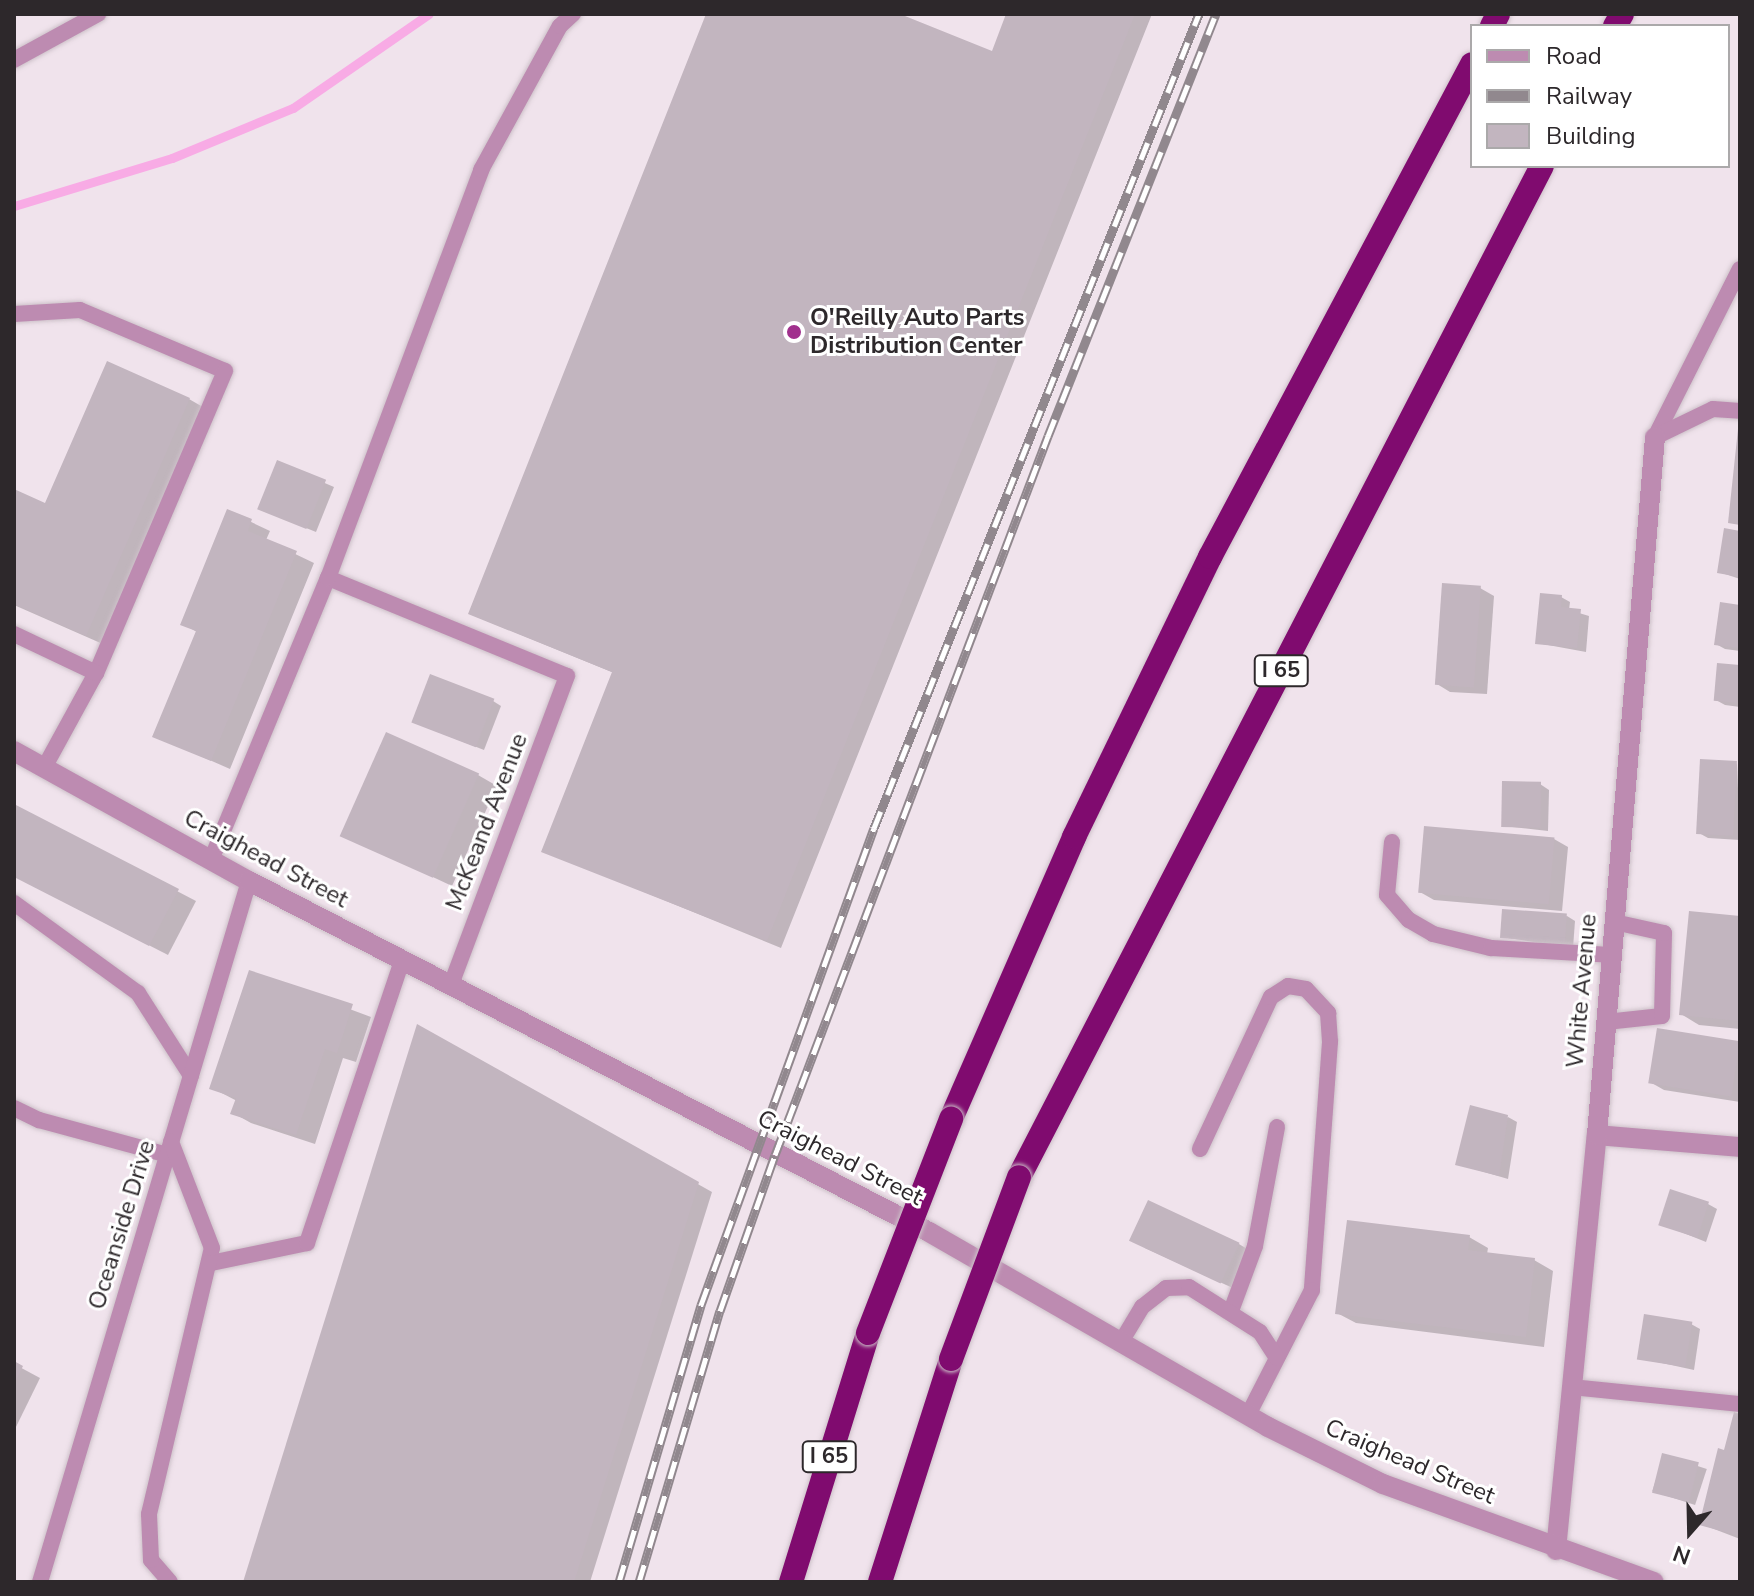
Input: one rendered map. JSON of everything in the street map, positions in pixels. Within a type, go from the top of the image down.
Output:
[{"type":"highway","name":"I 65","points":[[791,1582],[868,1333],[951,1119],[1074,837],[1210,557],[1470,68]]},
{"type":"highway","name":"I 65","points":[[880,1582],[951,1359],[1019,1177],[1541,168]]},
{"type":"street","name":"White Avenue","points":[[1556,1550],[1597,1135],[1655,437]]},
{"type":"street","name":"Craighead Street","points":[[14,751],[249,881],[929,1232],[1248,1415],[1383,1484],[1556,1550],[1654,1582]]},
{"type":"street","points":[[1597,1135],[1740,1147]]},
{"type":"lane","points":[[14,60],[98,14]]},
{"type":"lane","points":[[211,860],[328,578],[481,170],[560,26],[573,14]]},
{"type":"lane","points":[[1655,437],[1740,269]]},
{"type":"lane","points":[[14,314],[80,310],[225,371],[96,673],[44,768]]},
{"type":"lane","points":[[1655,437],[1713,409],[1740,411]]},
{"type":"lane","name":"McKeand Avenue","points":[[328,578],[567,676],[451,985]]},
{"type":"lane","points":[[14,634],[96,673]]},
{"type":"lane","points":[[1392,842],[1387,895],[1409,920],[1433,934],[1491,948],[1611,955]]},
{"type":"lane","name":"Oceanside Drive","points":[[40,1582],[249,881]]},
{"type":"lane","points":[[14,903],[138,993],[191,1076]]},
{"type":"lane","points":[[1606,1022],[1662,1016],[1664,933],[1614,922]]},
{"type":"lane","points":[[211,1263],[307,1243],[402,961]]},
{"type":"lane","points":[[1200,1149],[1271,997],[1288,986],[1306,989],[1328,1013],[1323,1162],[1312,1290],[1248,1415]]},
{"type":"lane","points":[[14,1108],[39,1120],[170,1148],[211,1235],[211,1263],[149,1514],[151,1560],[170,1582]]},
{"type":"lane","points":[[1231,1311],[1255,1246],[1277,1127]]},
{"type":"lane","points":[[1121,1342],[1142,1307],[1166,1288],[1189,1287],[1260,1332],[1276,1357]]},
{"type":"lane","points":[[1572,1387],[1740,1404]]},
{"type":"building","name":"O'Reilly Auto Parts Distribution Center","points":[[706,14],[900,14],[992,51],[1006,14],[1135,14],[767,941],[541,852],[612,672],[468,614]]},
{"type":"building","points":[[107,361],[190,398],[86,636],[14,604],[14,489],[45,503]]},
{"type":"building","points":[[1740,429],[1740,525],[1728,523]]},
{"type":"building","points":[[277,460],[326,480],[306,529],[257,509]]},
{"type":"building","points":[[227,509],[252,519],[248,531],[297,551],[211,761],[152,737],[196,631],[180,625]]},
{"type":"building","points":[[1724,528],[1740,531],[1740,577],[1717,573]]},
{"type":"building","points":[[1442,583],[1481,586],[1474,687],[1435,685]]},
{"type":"building","points":[[1540,593],[1562,595],[1561,607],[1581,609],[1577,648],[1535,644]]},
{"type":"building","points":[[1720,602],[1740,605],[1740,648],[1714,645]]},
{"type":"building","points":[[1717,663],[1740,665],[1737,703],[1714,701]]},
{"type":"building","points":[[430,674],[494,699],[476,747],[411,723]]},
{"type":"building","points":[[386,732],[479,773],[433,878],[340,836]]},
{"type":"building","points":[[1700,759],[1737,761],[1733,836],[1696,834]]},
{"type":"building","points":[[1502,781],[1541,782],[1540,828],[1501,827]]},
{"type":"building","points":[[14,804],[179,889],[149,946],[14,877]]},
{"type":"building","points":[[1424,826],[1555,837],[1549,904],[1418,893]]},
{"type":"building","points":[[1502,909],[1567,914],[1565,942],[1500,938]]},
{"type":"building","points":[[1689,911],[1740,916],[1740,1021],[1679,1015]]},
{"type":"building","points":[[249,970],[353,1004],[337,1053],[325,1049],[296,1135],[230,1114],[236,1098],[209,1089]]},
{"type":"building","points":[[417,1024],[699,1182],[574,1582],[243,1582]]},
{"type":"building","points":[[1657,1028],[1740,1041],[1731,1096],[1648,1083]]},
{"type":"building","points":[[1470,1105],[1508,1115],[1499,1176],[1455,1165]]},
{"type":"building","points":[[1670,1189],[1709,1202],[1697,1238],[1658,1225]]},
{"type":"building","points":[[1148,1200],[1240,1243],[1221,1283],[1129,1241]]},
{"type":"building","points":[[1347,1220],[1470,1235],[1468,1250],[1535,1258],[1526,1337],[1335,1314]]},
{"type":"building","points":[[1644,1314],[1692,1322],[1685,1367],[1637,1359]]},
{"type":"building","points":[[14,1361],[23,1366],[14,1384]]},
{"type":"building","points":[[1734,1412],[1740,1414],[1740,1536],[1699,1525],[1718,1448],[1724,1450]]},
{"type":"building","points":[[1662,1453],[1699,1462],[1689,1502],[1652,1493]]},
{"type":"waterway","points":[[14,206],[172,158],[293,108],[429,14]]},
{"type":"railway","points":[[619,1582],[701,1305],[874,828],[1199,14]]},
{"type":"railway","points":[[639,1582],[720,1311],[775,1155],[1048,436],[1216,14]]},
{"type":"place","name":"O'Reilly Auto Parts Distribution Center","points":[[794,332]]}]
